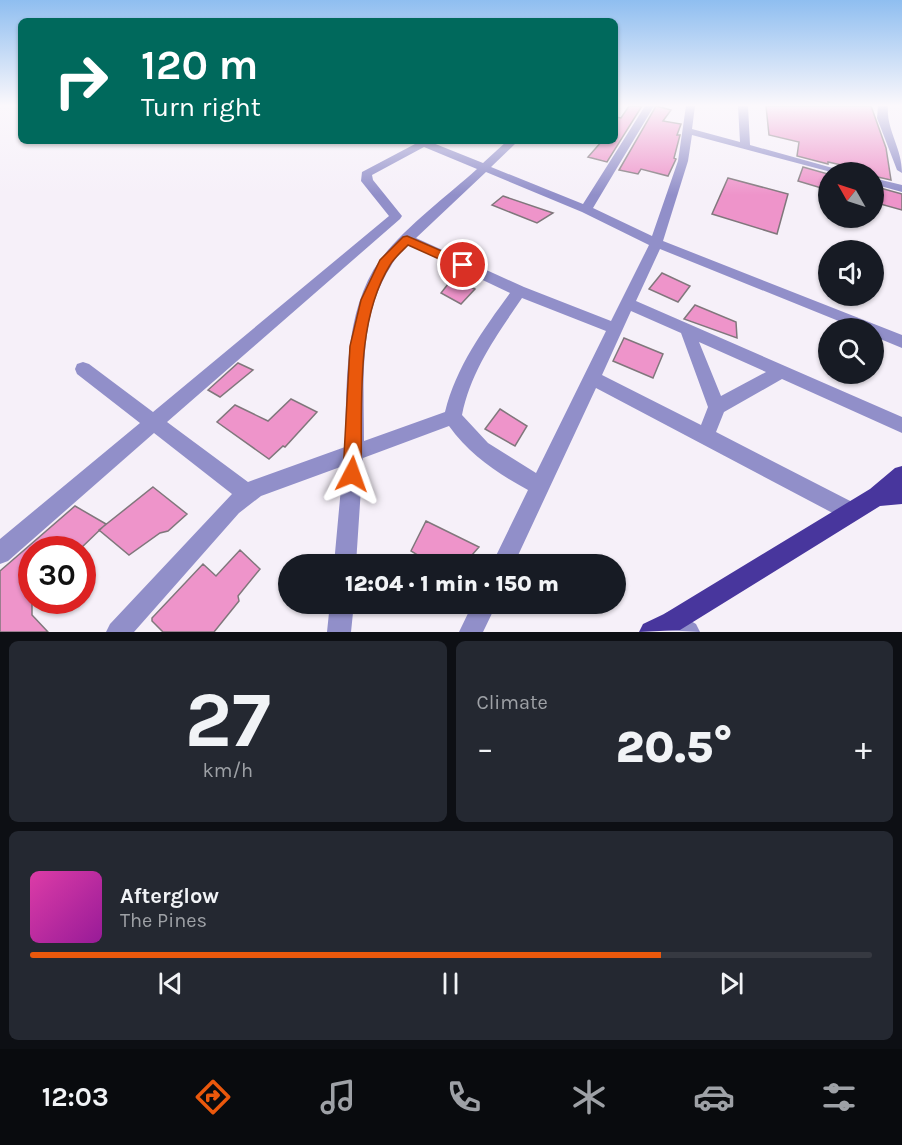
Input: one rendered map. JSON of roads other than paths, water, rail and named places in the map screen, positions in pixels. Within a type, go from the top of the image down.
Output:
[{"type":"main road","points":[[670,629],[877,496],[902,475]]},
{"type":"main road","points":[[877,496],[902,494]]},
{"type":"street","points":[[586,209],[632,135]]},
{"type":"street","points":[[508,554],[656,243],[683,161],[686,135]]},
{"type":"street","points":[[704,135],[818,166]]},
{"type":"street","points":[[744,135],[745,146]]},
{"type":"street","points":[[889,135],[902,171]]},
{"type":"street","points":[[0,553],[396,216],[367,181],[366,174],[418,144]]},
{"type":"street","points":[[426,144],[586,209],[656,243],[844,318]]},
{"type":"street","points":[[346,554],[354,452],[357,346],[368,300],[385,263],[407,239],[510,144]]},
{"type":"street","points":[[884,184],[902,189]]},
{"type":"street","points":[[407,239],[519,291],[615,328]]},
{"type":"street","points":[[519,291],[483,342],[456,397],[453,417],[464,434],[488,457],[539,485]]},
{"type":"street","points":[[627,303],[902,425]]},
{"type":"street","points":[[687,330],[717,407]]},
{"type":"street","points":[[884,334],[902,342]]},
{"type":"street","points":[[83,369],[248,494]]},
{"type":"street","points":[[705,436],[717,407],[781,372]]},
{"type":"street","points":[[591,377],[851,512]]},
{"type":"street","points":[[118,632],[232,506],[248,494],[273,480],[453,417]]},
{"type":"street","points":[[339,632],[341,614]]},
{"type":"street","points":[[471,632],[480,614]]}]
